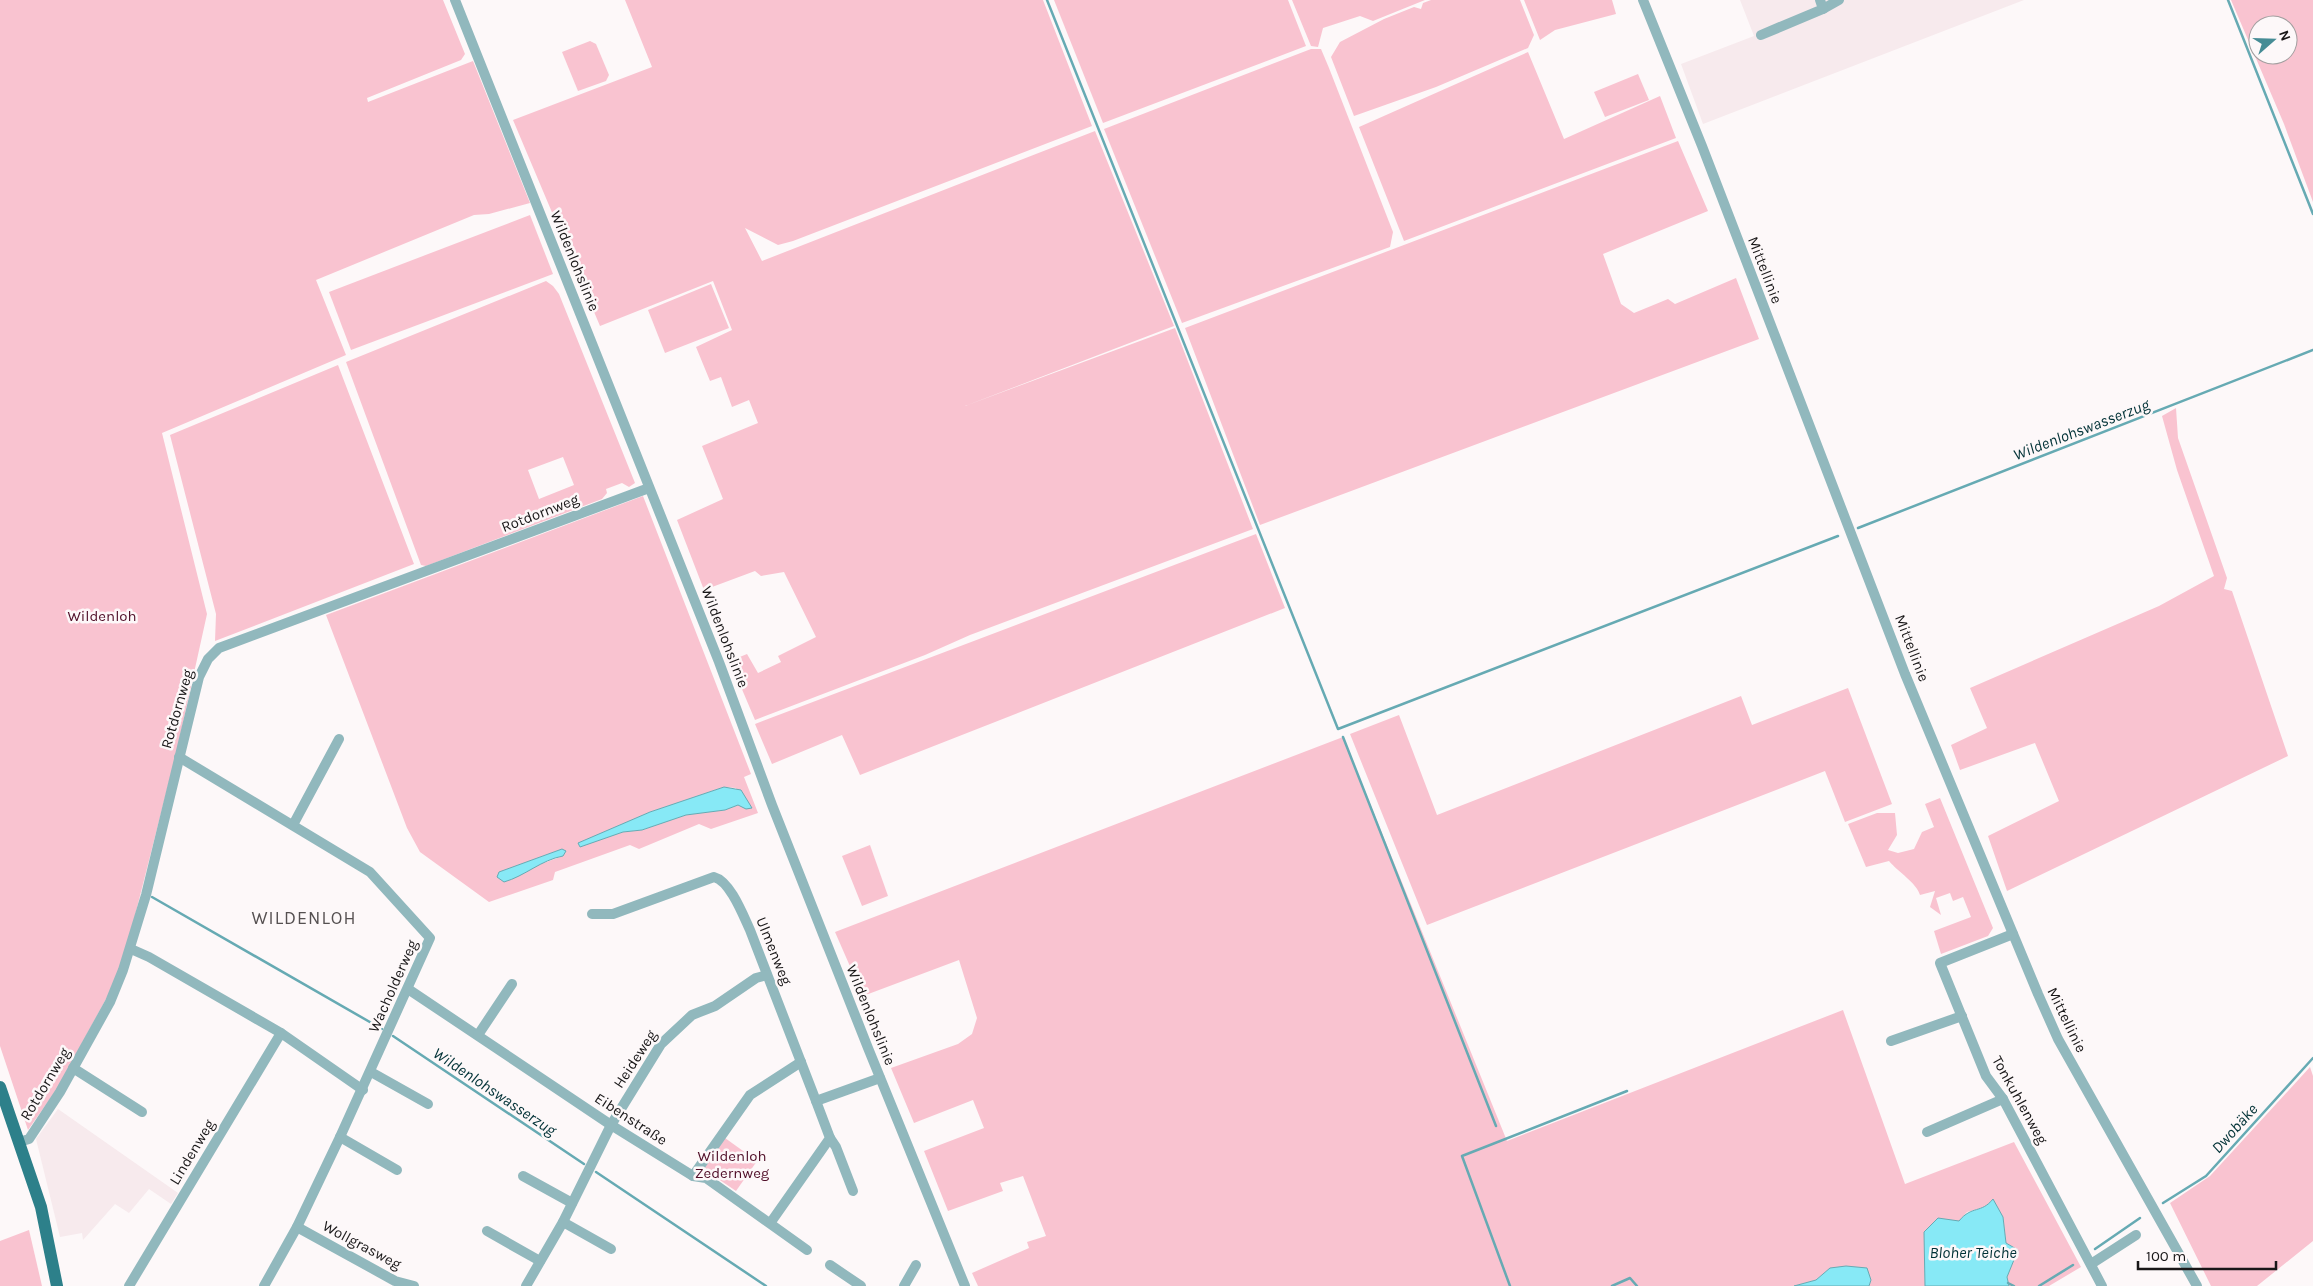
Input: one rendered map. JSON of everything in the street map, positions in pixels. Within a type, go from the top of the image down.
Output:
[{"type":"main road","points":[[0,1087],[41,1207],[58,1286]]},
{"type":"street","name":"Wildenlohslinie","points":[[455,0],[880,1078],[965,1286]]},
{"type":"street","name":"Mittellinie","points":[[1643,0],[1702,146],[1905,674],[2058,1039],[2196,1286]]},
{"type":"street","points":[[1761,35],[1822,4],[1839,0]]},
{"type":"street","name":"Rotdornweg","points":[[19,1142],[29,1139],[73,1068],[110,1002],[131,949],[199,677],[208,659],[219,648],[649,488]]},
{"type":"street","points":[[293,825],[339,739]]},
{"type":"street","name":"Wacholderweg","points":[[179,757],[370,872],[424,929],[430,938],[363,1090],[297,1227],[264,1286]]},
{"type":"street","name":"Ulmenweg","points":[[592,914],[613,914],[714,876],[720,878],[740,908],[816,1101]]},
{"type":"street","name":"Tonkuhlenweg","points":[[2013,934],[1940,963],[1986,1076],[2003,1099],[2102,1286]]},
{"type":"street","points":[[131,949],[149,957],[282,1033],[363,1090]]},
{"type":"street","name":"Heideweg","points":[[526,1286],[563,1222],[611,1126],[661,1044],[692,1015],[715,1006],[756,978],[767,975]]},
{"type":"street","points":[[478,1035],[512,984]]},
{"type":"street","name":"Eibenstraße","points":[[408,989],[611,1126],[693,1176],[706,1178],[807,1250]]},
{"type":"street","points":[[1892,1041],[1962,1016]]},
{"type":"street","name":"Lindenweg","points":[[129,1286],[282,1033]]},
{"type":"street","points":[[693,1176],[750,1095],[801,1062]]},
{"type":"street","points":[[73,1068],[142,1112]]},
{"type":"street","points":[[371,1072],[428,1104]]},
{"type":"street","points":[[853,1191],[816,1101],[880,1078]]},
{"type":"street","points":[[1927,1132],[2003,1099]]},
{"type":"street","points":[[340,1137],[398,1170]]},
{"type":"street","points":[[770,1222],[830,1138]]},
{"type":"street","points":[[524,1176],[572,1203]]},
{"type":"street","points":[[563,1222],[611,1249]]},
{"type":"street","name":"Wollgrasweg","points":[[297,1227],[395,1281],[414,1286]]},
{"type":"street","points":[[487,1231],[540,1261]]},
{"type":"street","points":[[2091,1264],[2136,1235]]},
{"type":"street","points":[[830,1265],[861,1286]]},
{"type":"street","points":[[904,1286],[916,1265]]},
{"type":"shaded area","points":[[1740,0],[2024,0],[1703,124],[1681,64],[1754,36]]},
{"type":"shaded area","points":[[58,1109],[178,1193],[171,1204],[149,1189],[129,1213],[115,1204],[83,1240],[82,1233],[60,1237],[36,1139]]},
{"type":"green space","name":"Wildenloh","points":[[0,0],[443,0],[465,54],[461,60],[367,98],[368,102],[473,61],[530,203],[489,214],[474,215],[316,280],[346,355],[162,433],[207,614],[177,750],[127,947],[112,988],[57,1089],[28,1130],[0,1046]]},
{"type":"green space","points":[[625,0],[1043,0],[1092,126],[793,241],[778,245],[745,228],[762,261],[1095,131],[1174,326],[965,406],[1175,328],[1253,529],[970,635],[925,655],[755,720],[730,661],[747,654],[758,673],[781,662],[778,656],[816,637],[784,572],[761,576],[755,571],[704,590],[677,520],[723,499],[702,446],[758,423],[749,400],[732,407],[721,377],[710,381],[696,347],[732,330],[713,281],[600,326],[513,120],[652,67]]},
{"type":"green space","points":[[1054,0],[1288,0],[1306,46],[1103,123]]},
{"type":"green space","points":[[1292,0],[1425,0],[1373,21],[1360,16],[1323,28],[1318,47],[1311,46]]},
{"type":"green space","points":[[1431,0],[1520,0],[1534,35],[1528,48],[1436,87],[1354,116],[1331,57],[1340,42],[1384,19],[1414,7],[1421,9],[1423,3]]},
{"type":"green space","points":[[1524,0],[1612,0],[1616,14],[1555,30],[1540,40]]},
{"type":"green space","points":[[2231,0],[2313,0],[2313,202],[2284,124],[2259,65],[2298,65],[2298,15],[2248,15],[2248,40]]},
{"type":"green space","points":[[590,41],[596,44],[609,75],[606,81],[578,91],[562,52]]},
{"type":"green space","points":[[1311,49],[1321,49],[1329,68],[1393,232],[1390,247],[1182,323],[1104,129]]},
{"type":"green space","points":[[1528,52],[1564,139],[1660,96],[1676,138],[1404,241],[1359,127]]},
{"type":"green space","points":[[1638,74],[1649,100],[1605,117],[1594,92]]},
{"type":"green space","points":[[1678,141],[1708,211],[1603,254],[1621,304],[1634,313],[1668,299],[1675,304],[1736,278],[1759,339],[1260,525],[1185,328]]},
{"type":"green space","points":[[530,215],[553,274],[351,350],[329,292]]},
{"type":"green space","points":[[546,281],[559,294],[635,483],[629,487],[622,483],[606,489],[607,493],[602,499],[426,566],[421,565],[346,362]],"holes":[[[563,457],[574,485],[539,499],[528,470]]]},
{"type":"green space","points":[[711,284],[729,328],[665,353],[648,310]]},
{"type":"green space","points":[[338,365],[414,564],[215,641],[216,614],[170,435]]},
{"type":"green space","points":[[2176,408],[2178,438],[2227,578],[2224,589],[2232,591],[2288,756],[2007,891],[1988,836],[2059,801],[2035,743],[1960,770],[1951,745],[1987,728],[1970,688],[2159,606],[2214,576],[2177,470],[2162,416]]},
{"type":"green space","points":[[643,496],[751,774],[744,777],[758,813],[711,829],[699,824],[639,849],[630,845],[555,872],[553,880],[489,902],[420,852],[407,828],[326,615]],"holes":[[[724,787],[736,788],[742,806],[738,805],[725,810],[686,815],[642,830],[623,832],[579,847],[579,843],[650,812]],[[562,849],[563,856],[535,866],[523,874],[500,872]]]},
{"type":"green space","points":[[1256,534],[1285,608],[860,775],[842,735],[772,764],[755,724]]},
{"type":"green space","points":[[1848,688],[1892,804],[1845,822],[1825,771],[1427,925],[1350,734],[1399,715],[1437,815],[1741,696],[1752,725]]},
{"type":"green space","points":[[1343,737],[1507,1141],[1843,1010],[1905,1184],[2014,1142],[2081,1267],[2049,1286],[2009,1286],[2007,1277],[2017,1250],[2006,1243],[2003,1217],[1986,1207],[1967,1212],[1959,1221],[1924,1232],[1925,1286],[1869,1286],[1871,1280],[1830,1268],[1816,1280],[1794,1286],[978,1286],[972,1273],[1029,1248],[1027,1242],[1046,1236],[1023,1176],[1000,1183],[1003,1191],[948,1211],[924,1151],[984,1128],[973,1100],[914,1123],[891,1068],[958,1044],[972,1034],[977,1018],[959,960],[863,996],[835,932]]},
{"type":"green space","points":[[1940,798],[1993,928],[1988,936],[1941,954],[1934,931],[1971,917],[1963,897],[1953,901],[1950,893],[1936,898],[1941,915],[1930,907],[1935,891],[1920,895],[1911,882],[1889,861],[1866,867],[1848,824],[1877,813],[1895,813],[1897,835],[1888,850],[1898,853],[1914,849],[1922,832],[1934,827],[1925,804]]},
{"type":"green space","points":[[870,845],[888,896],[862,906],[842,856]]},
{"type":"green space","points":[[2310,1067],[2313,1076],[2313,1241],[2257,1286],[2211,1286],[2170,1203],[2210,1176]]},
{"type":"green space","name":"Wildenloh Zedernweg","points":[[725,1138],[757,1161],[736,1191],[708,1172],[705,1167]]},
{"type":"green space","points":[[29,1230],[42,1286],[0,1286],[0,1241]]},
{"type":"water","points":[[724,787],[741,790],[752,808],[746,809],[738,805],[725,810],[686,815],[642,830],[623,832],[580,847],[578,843],[650,812]]},
{"type":"water","points":[[562,849],[566,851],[563,856],[547,861],[512,879],[504,882],[497,877],[499,872]]},
{"type":"water","name":"Bloher Teiche","points":[[1993,1199],[2003,1217],[2006,1243],[2018,1250],[2007,1277],[2009,1286],[1925,1286],[1924,1232],[1938,1218],[1959,1221],[1968,1213],[1989,1204]]},
{"type":"water","points":[[1846,1266],[1867,1268],[1871,1280],[1869,1286],[1794,1286],[1816,1280],[1830,1268]]},
{"type":"waterway","points":[[1047,0],[1338,729],[1838,536]]},
{"type":"waterway","points":[[2228,0],[2313,214]]},
{"type":"waterway","name":"Wildenlohswasserzug","points":[[1858,528],[2313,350]]},
{"type":"waterway","points":[[1343,737],[1496,1126]]},
{"type":"waterway","name":"Wildenlohswasserzug","points":[[152,897],[382,1029]]},
{"type":"waterway","name":"Wildenlohswasserzug","points":[[393,1036],[584,1164]]},
{"type":"waterway","name":"Dwobäke","points":[[2163,1203],[2206,1176],[2313,1058]]},
{"type":"waterway","points":[[1510,1286],[1462,1156],[1627,1091]]},
{"type":"waterway","name":"Wildenlohswasserzug","points":[[596,1172],[766,1286]]},
{"type":"waterway","name":"Dwobäke","points":[[2095,1249],[2140,1218]]},
{"type":"waterway","name":"Dwobäke","points":[[2039,1286],[2073,1265]]},
{"type":"waterway","points":[[1612,1286],[1630,1278],[1637,1286]]},
{"type":"waterway","name":"Dwobäke","points":[[2008,1283],[2014,1286]]},
{"type":"district","name":"WILDENLOH","points":[[304,918]]}]
